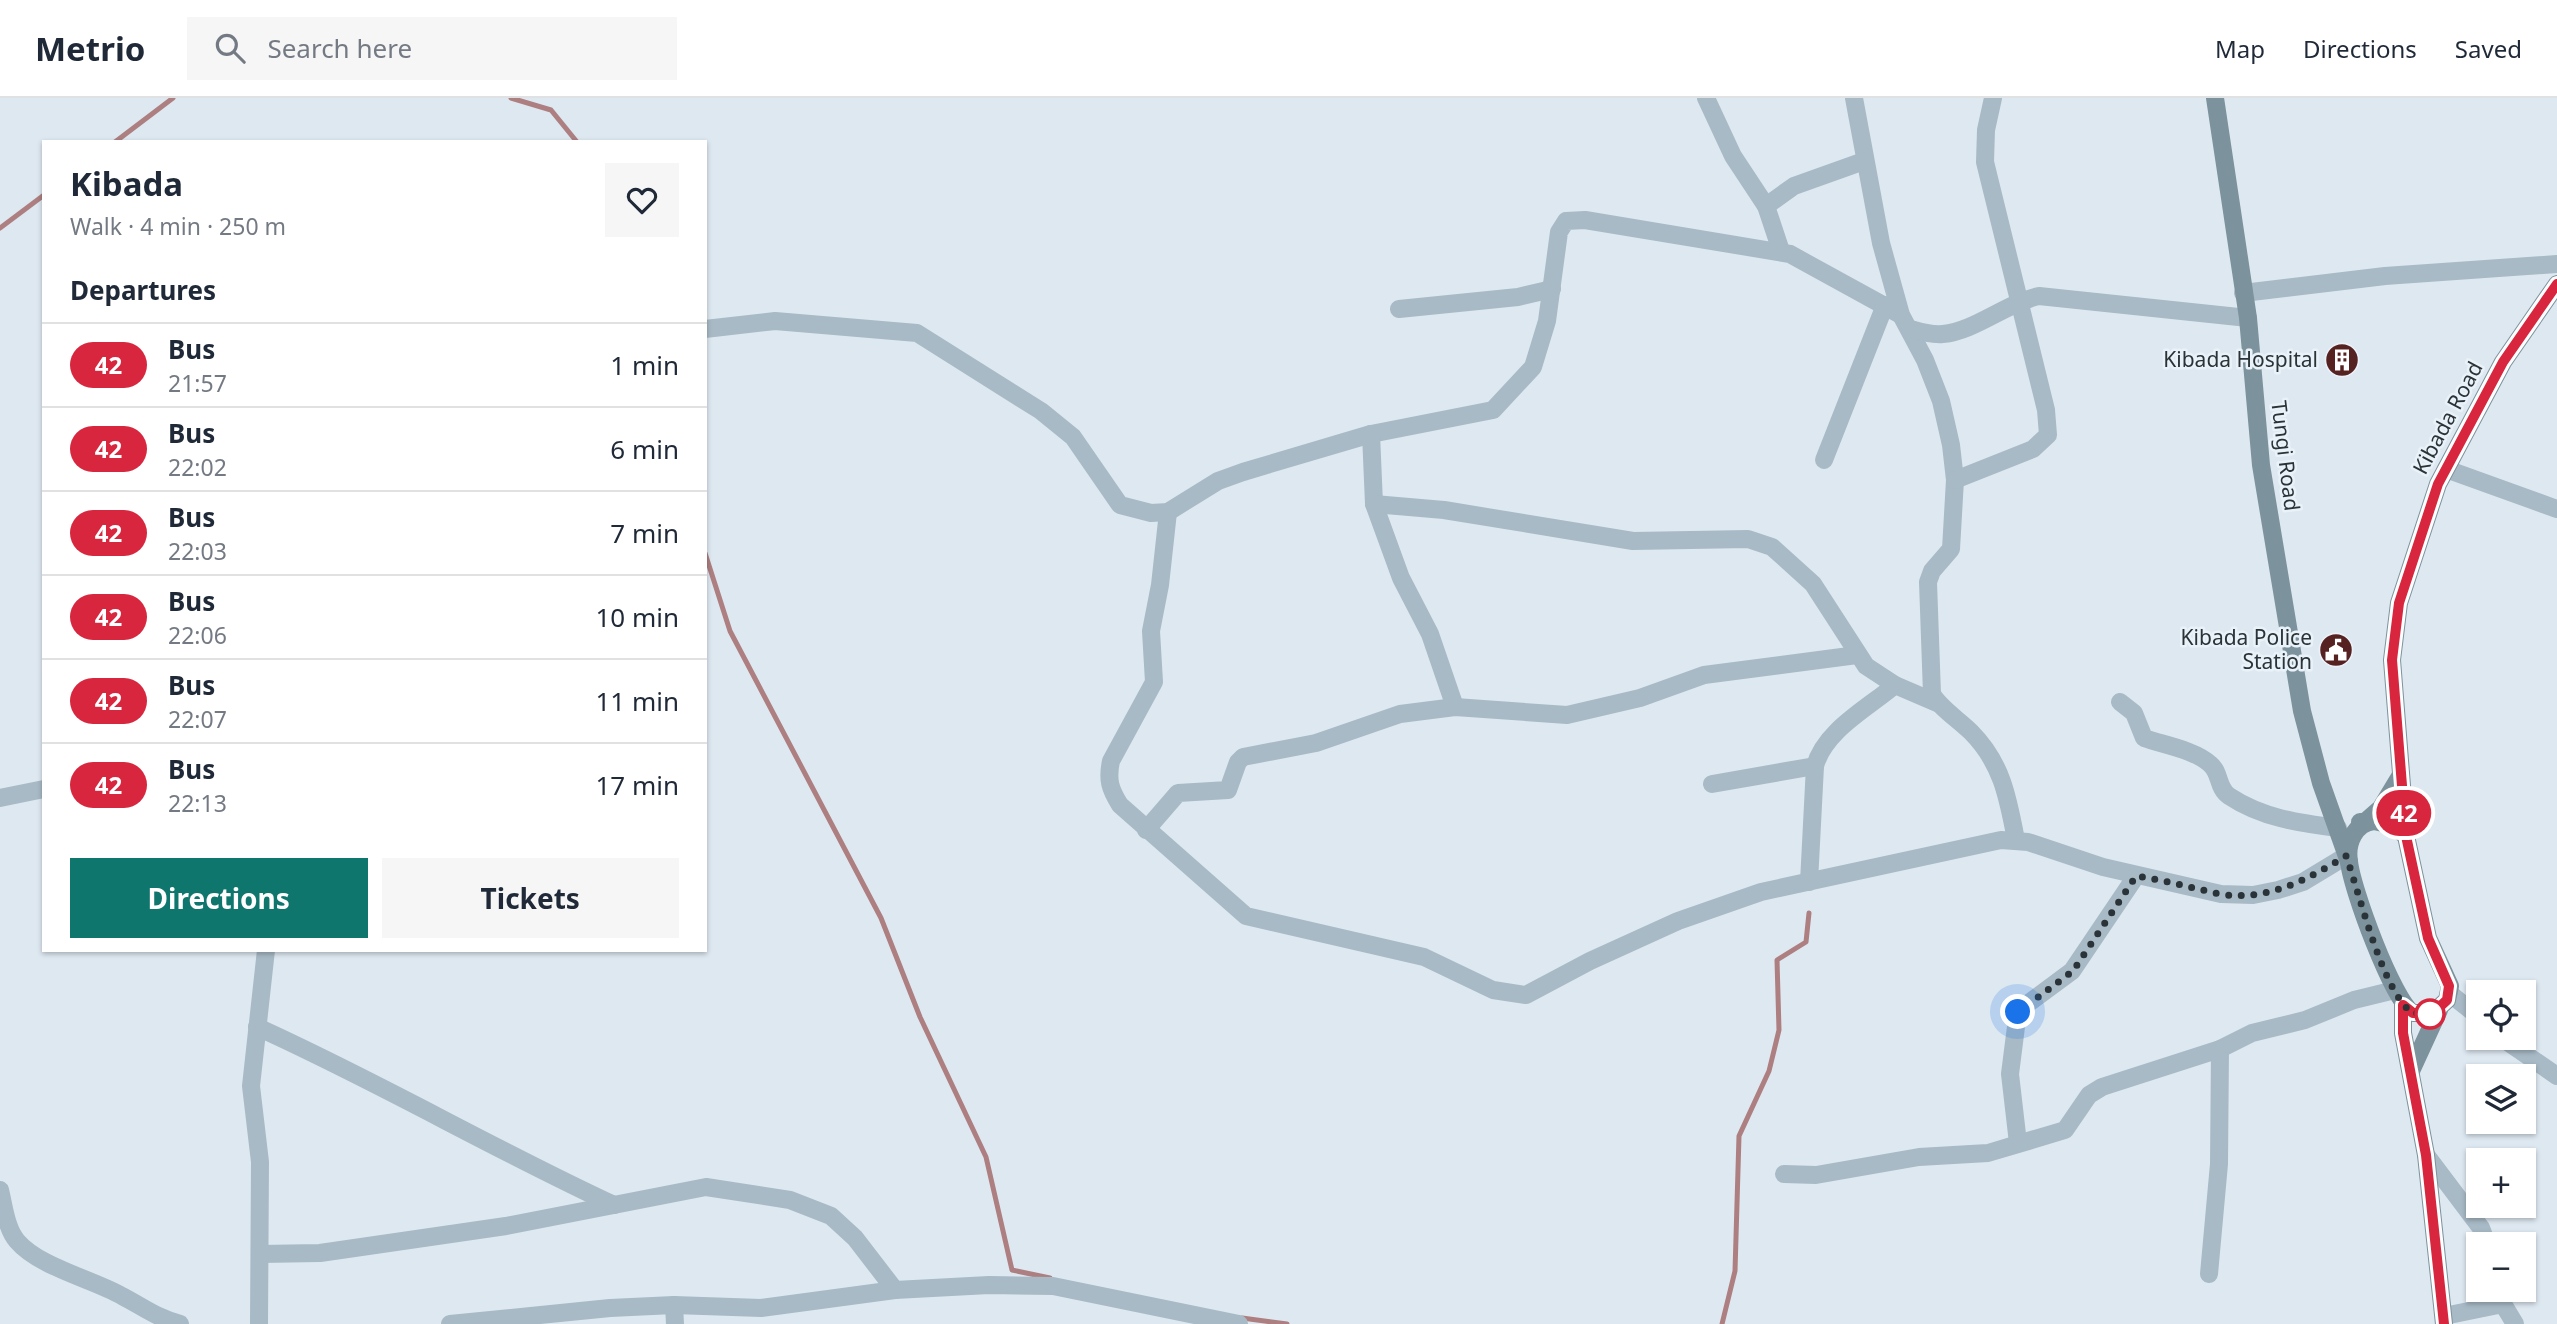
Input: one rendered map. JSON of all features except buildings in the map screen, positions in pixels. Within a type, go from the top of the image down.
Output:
[{"type":"main road","name":"Tungi Road","points":[[2215,98],[2248,318],[2261,464],[2302,711],[2320,783],[2336,821],[2381,960],[2399,998]]},
{"type":"main road","name":"Kibada Road","points":[[2449,993],[2448,979],[2428,938],[2406,836],[2392,660],[2399,603],[2418,538],[2446,469],[2503,362],[2557,284]]},
{"type":"main road","points":[[2347,859],[2351,838],[2381,808],[2401,775]]},
{"type":"main road","points":[[2336,821],[2392,825],[2406,836]]},
{"type":"main road","points":[[2411,1071],[2449,993]]},
{"type":"main road","points":[[2399,998],[2419,1015],[2439,1010]]},
{"type":"main road","points":[[2399,998],[2426,1155],[2444,1320]]},
{"type":"street","points":[[1706,98],[1733,156],[1766,206],[1782,251]]},
{"type":"street","points":[[1854,98],[1864,161],[1906,322],[1941,401],[1951,445],[1955,480],[1951,549],[1932,571],[1928,582],[1930,684],[1937,703]]},
{"type":"street","points":[[1955,480],[2033,449],[2048,435],[2046,410],[2021,300],[1999,227],[1985,162],[1986,130],[1993,98]]},
{"type":"street","points":[[1766,206],[1794,186],[1864,161]]},
{"type":"street","points":[[707,329],[735,323],[775,321],[917,332],[1041,411],[1073,437],[1120,505],[1152,513],[1168,512],[1217,481],[1371,434],[1488,413],[1499,406],[1532,368],[1547,321],[1559,232],[1566,221],[1585,220],[1782,251],[1800,258],[1885,305],[1906,322],[1942,334],[1955,331],[2021,300],[2050,297],[2248,318]]},
{"type":"street","points":[[2243,293],[2385,276],[2557,264]]},
{"type":"street","points":[[1399,309],[1518,297],[1552,289]]},
{"type":"street","points":[[1824,460],[1885,305]]},
{"type":"street","points":[[1371,434],[1374,504],[1401,578],[1430,634],[1455,707]]},
{"type":"street","points":[[2446,469],[2557,509]]},
{"type":"street","points":[[1374,504],[1444,510],[1633,541],[1757,540],[1772,547],[1813,584],[1866,666],[1895,685],[1949,710],[1980,741],[1998,767],[2006,785],[2016,840]]},
{"type":"street","points":[[1168,512],[1160,585],[1151,631],[1154,682],[1111,761],[1108,773],[1110,789],[1120,804],[1245,916],[1355,939],[1424,957],[1493,990],[1526,995],[1590,961],[1678,921],[1761,892],[1951,849],[2016,840],[2136,876],[2174,881],[2221,894],[2253,895],[2303,882],[2347,859]]},
{"type":"street","points":[[1146,830],[1178,793],[1228,790],[1238,762],[1243,757],[1316,743],[1389,716],[1455,707],[1567,715],[1640,698],[1704,675],[1857,655]]},
{"type":"street","points":[[1809,882],[1815,766],[1827,740],[1895,685]]},
{"type":"street","points":[[2120,702],[2134,713],[2144,738],[2201,758],[2211,765],[2226,794],[2258,812],[2292,823],[2336,821]]},
{"type":"street","points":[[1712,784],[1815,766]]},
{"type":"street","points":[[0,798],[42,789]]},
{"type":"street","points":[[2018,1143],[2010,1061],[2018,1012],[2073,971],[2136,876]]},
{"type":"street","points":[[259,1324],[260,1162],[251,1086],[266,952]]},
{"type":"street","points":[[2449,993],[2466,1006]]},
{"type":"street","points":[[1784,1174],[1816,1175],[1920,1157],[1980,1154],[2065,1130],[2089,1096],[2102,1087],[2220,1049],[2252,1032],[2305,1020],[2338,1005],[2399,998]]},
{"type":"street","points":[[257,1027],[354,1071],[460,1125],[494,1149],[614,1205]]},
{"type":"street","points":[[2209,1274],[2219,1164],[2220,1049]]},
{"type":"street","points":[[2519,1050],[2557,1076]]},
{"type":"street","points":[[2426,1155],[2482,1232]]},
{"type":"street","points":[[260,1254],[320,1252],[506,1226],[706,1187],[790,1200],[831,1216],[855,1238],[895,1290]]},
{"type":"street","points":[[0,1190],[11,1232],[22,1246],[41,1258],[124,1296],[156,1318],[180,1324]]},
{"type":"street","points":[[450,1324],[560,1311],[674,1305],[761,1308],[895,1290],[989,1285],[1053,1286],[1238,1324]]},
{"type":"street","points":[[2444,1320],[2489,1302]]},
{"type":"street","points":[[2504,1302],[2515,1324]]},
{"type":"street","points":[[674,1305],[675,1324]]},
{"type":"waterway","points":[[118,140],[173,98]]},
{"type":"waterway","points":[[511,98],[551,110],[575,140]]},
{"type":"waterway","points":[[0,228],[42,196]]},
{"type":"waterway","points":[[707,559],[730,631],[881,918],[920,1017],[986,1157],[1012,1270],[1050,1278]]},
{"type":"waterway","points":[[1722,1324],[1735,1271],[1739,1136],[1769,1071],[1779,1030],[1777,960],[1806,942],[1809,913]]},
{"type":"waterway","points":[[1242,1318],[1287,1324]]},
{"type":"bus line","name":"42","points":[[2444,1324],[2426,1155],[2403,1033],[2403,1005],[2407,1010],[2419,1015],[2433,1013],[2447,1000],[2449,986],[2428,938],[2406,836],[2392,660],[2399,603],[2438,484],[2503,362],[2557,284]]},
{"type":"place","name":"Kibada Hospital","points":[[2342,360]]},
{"type":"place","name":"Kibada Police Station","points":[[2336,650]]},
{"type":"route","points":[[2018,1012],[2025,1004],[2073,971],[2136,876],[2174,881],[2221,894],[2253,895],[2303,882],[2346,856],[2381,960],[2399,999],[2407,1010],[2413,1013],[2430,1014]]}]
